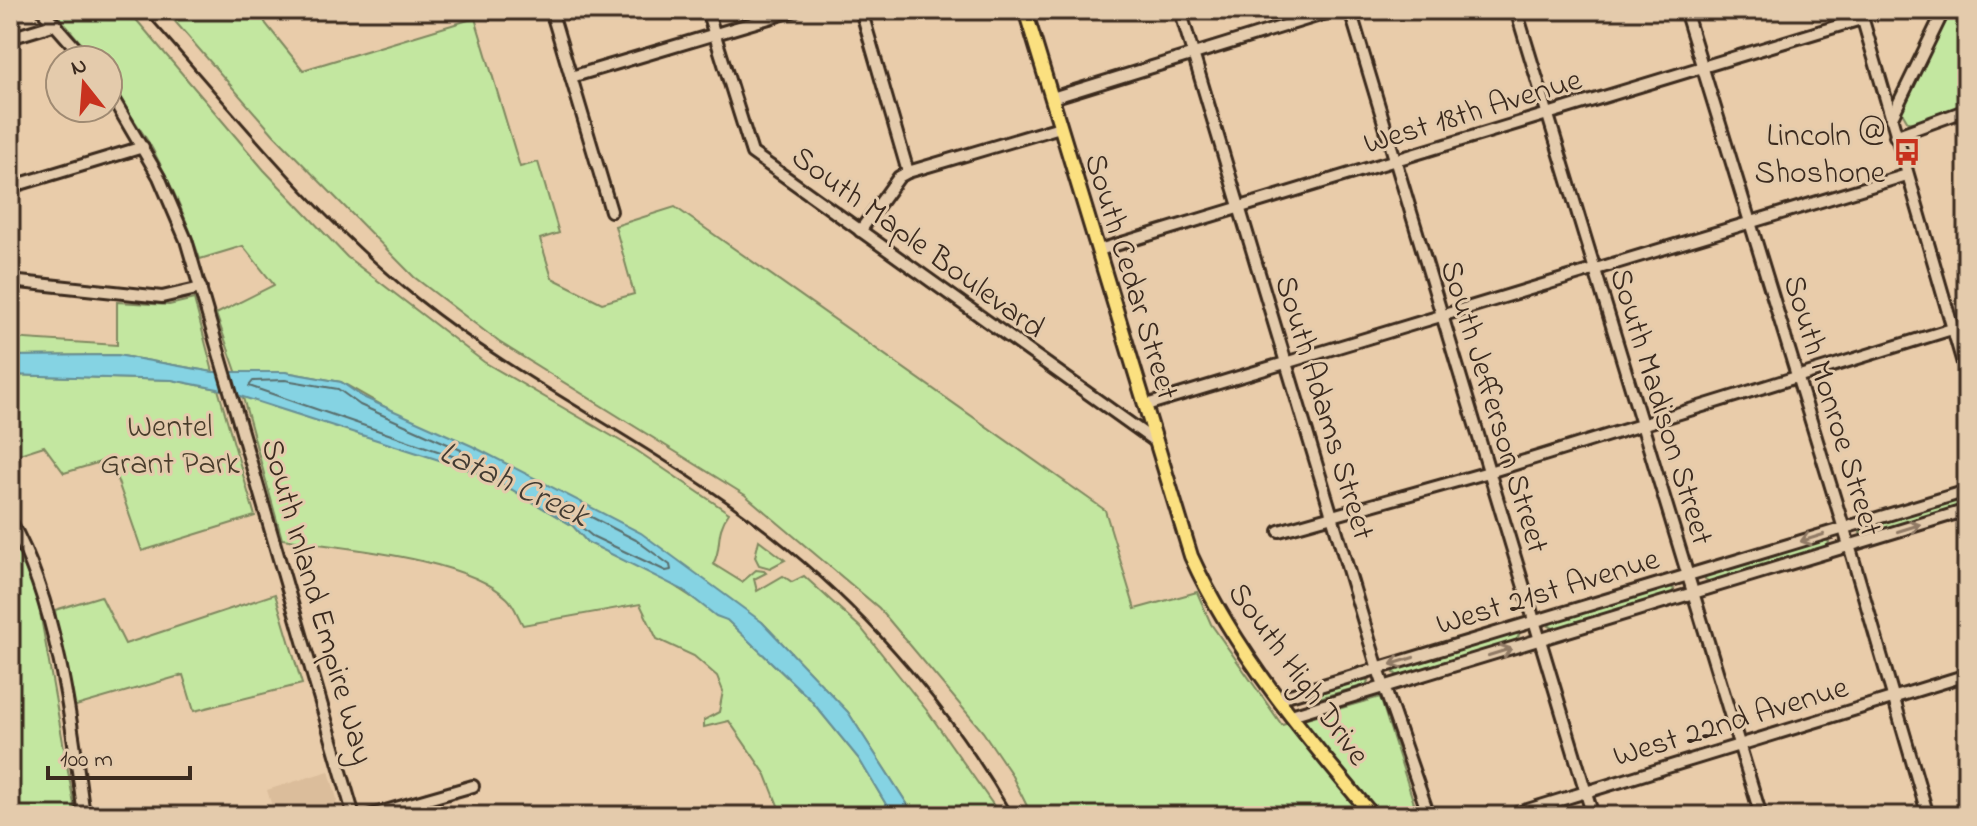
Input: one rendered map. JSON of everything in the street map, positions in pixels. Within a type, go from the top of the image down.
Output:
[{"type":"main road","name":"South Cedar Street","points":[[1025,10],[1191,556]]},
{"type":"main road","name":"South High Drive","points":[[1191,556],[1221,614],[1291,715],[1373,816]]},
{"type":"street","points":[[42,10],[73,44]]},
{"type":"street","points":[[551,10],[611,211]]},
{"type":"street","name":"South Maple Boulevard","points":[[707,10],[752,153],[1156,442]]},
{"type":"street","points":[[571,77],[796,10]]},
{"type":"street","points":[[861,10],[908,172]]},
{"type":"street","name":"South Adams Street","points":[[1180,10],[1378,669],[1429,816]]},
{"type":"street","points":[[1052,98],[1336,10]]},
{"type":"street","name":"South Jefferson Street","points":[[1350,10],[1593,816]]},
{"type":"street","name":"South Madison Street","points":[[1516,10],[1761,816]]},
{"type":"street","name":"South Monroe Street","points":[[1685,10],[1850,546],[1928,816]]},
{"type":"street","points":[[1891,119],[1944,10]]},
{"type":"street","points":[[1860,14],[1967,377]]},
{"type":"street","name":"West 18th Avenue","points":[[1099,250],[1702,67],[1860,14]]},
{"type":"street","points":[[10,38],[56,24]]},
{"type":"street","points":[[1895,136],[1967,110]]},
{"type":"street","name":"South Inland Empire Way","points":[[124,116],[143,147],[180,224],[354,816]]},
{"type":"street","points":[[860,231],[899,177],[908,172],[1060,127]]},
{"type":"street","points":[[10,187],[143,147]]},
{"type":"street","points":[[1146,405],[1907,175]]},
{"type":"street","points":[[10,281],[162,297],[201,288]]},
{"type":"street","points":[[1279,531],[1489,472],[1644,423],[1953,333],[1967,333]]},
{"type":"street","name":"West 21st Avenue","points":[[1280,698],[1967,491]]},
{"type":"street","name":"West 21st Avenue","points":[[1291,715],[1967,510]]},
{"type":"street","points":[[10,520],[24,545],[46,601],[84,816]]},
{"type":"street","name":"West 22nd Avenue","points":[[1508,816],[1967,675]]},
{"type":"street","points":[[368,816],[473,786]]},
{"type":"shaded area","points":[[329,771],[337,799],[334,815],[275,816],[267,790]]},
{"type":"green space","points":[[53,10],[128,10],[264,170],[347,257],[484,362],[636,450],[729,513],[724,520],[713,564],[742,582],[756,570],[764,571],[766,573],[754,579],[757,591],[783,576],[792,582],[804,576],[861,628],[928,712],[1001,816],[915,816],[848,712],[762,622],[341,382],[285,372],[237,374],[216,314],[274,285],[243,246],[200,259],[162,167],[124,104],[124,44],[82,44]]},
{"type":"green space","points":[[165,10],[259,10],[266,24],[303,70],[475,18],[520,167],[538,162],[559,233],[540,239],[552,278],[602,303],[634,294],[615,226],[675,207],[1105,510],[1135,609],[1197,592],[1211,624],[1282,725],[1380,697],[1418,816],[1032,816],[1010,772],[983,732],[879,608],[745,495],[499,342],[414,277],[274,135]]},
{"type":"green space","points":[[1949,10],[1967,10],[1967,107],[1921,124],[1908,122],[1901,110]]},
{"type":"green space","points":[[194,299],[213,372],[117,355],[10,356],[10,338],[117,345],[117,302],[169,305]]},
{"type":"green space","name":"Wentel Grant Park","points":[[10,375],[172,380],[218,389],[255,516],[142,551],[110,459],[64,473],[44,446],[10,457]]},
{"type":"green space","points":[[242,394],[489,476],[573,526],[587,542],[665,580],[727,620],[810,699],[859,759],[893,816],[789,816],[779,808],[766,775],[729,721],[704,727],[704,720],[719,712],[723,691],[717,676],[694,656],[657,639],[640,604],[523,625],[507,598],[488,584],[462,573],[400,556],[282,539]]},
{"type":"green space","points":[[1967,496],[1967,506],[1865,536],[1860,533],[1862,527]]},
{"type":"green space","points":[[10,534],[37,595],[76,816],[10,816],[13,785],[10,772]]},
{"type":"green space","points":[[1824,539],[1829,542],[1827,547],[1710,582],[1705,579],[1705,575]]},
{"type":"green space","points":[[759,540],[785,560],[770,568],[759,565],[755,557]]},
{"type":"green space","points":[[1669,586],[1674,589],[1671,594],[1555,629],[1549,626],[1553,621]]},
{"type":"green space","points":[[275,594],[302,684],[194,711],[183,675],[69,708],[55,610],[101,596],[125,644]]},
{"type":"green space","points":[[1513,632],[1519,635],[1516,641],[1399,676],[1394,673],[1397,667]]},
{"type":"green space","points":[[1364,678],[1368,681],[1366,685],[1311,700],[1312,693]]},
{"type":"water","name":"Latah Creek","points":[[117,355],[213,372],[285,372],[341,382],[363,397],[472,446],[641,533],[762,622],[848,712],[915,816],[893,816],[859,759],[810,699],[727,620],[716,616],[683,590],[587,542],[573,526],[489,476],[218,389],[172,380],[10,375],[10,356]]},
{"type":"railway","points":[[143,10],[308,197],[418,299],[489,351],[711,491],[800,559],[880,636],[917,678],[951,722],[1013,816]]},
{"type":"place","name":"Lincoln @ Shoshone","points":[[1907,152]]}]
